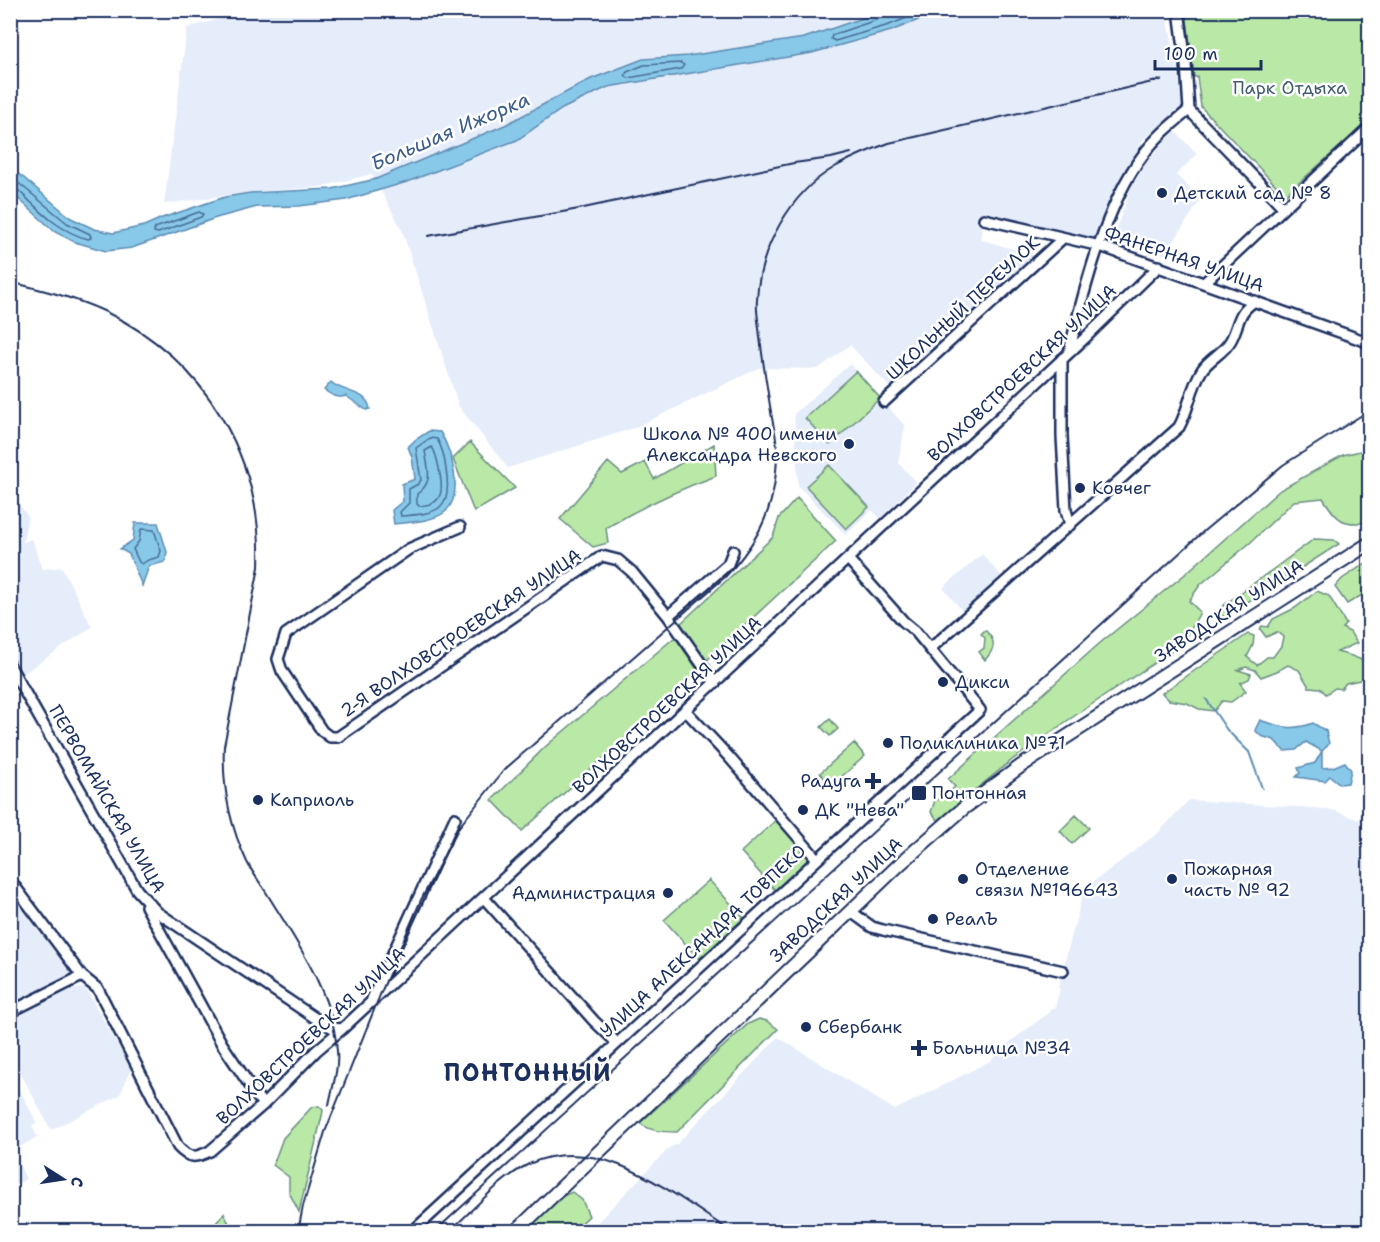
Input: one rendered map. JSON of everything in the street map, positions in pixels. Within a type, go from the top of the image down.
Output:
[{"type":"main road","name":"ЗАВОДСКАЯ УЛИЦА","points":[[515,1232],[941,826],[1005,777],[1370,543]]},
{"type":"street","points":[[1179,10],[1189,110],[1283,207]]},
{"type":"street","points":[[1070,525],[1066,510],[1064,478],[1065,356],[1100,246],[1118,198],[1141,157],[1162,133],[1189,110]]},
{"type":"street","points":[[1204,283],[1370,127]]},
{"type":"street","name":"ФАНЕРНАЯ УЛИЦА","points":[[984,219],[1100,246],[1369,341]]},
{"type":"street","name":"ШКОЛЬНЫЙ ПЕРЕУЛОК","points":[[884,402],[1063,238]]},
{"type":"street","name":"ВОЛХОВСТРОЕВСКАЯ УЛИЦА","points":[[82,976],[98,989],[178,1147],[192,1157],[210,1151],[263,1105],[316,1050],[371,1003],[686,711],[1159,266]]},
{"type":"street","points":[[848,559],[930,649],[1179,427],[1186,415],[1200,372],[1207,363],[1225,349],[1244,308],[1255,301]]},
{"type":"street","name":"2-Я ВОЛХОВСТРОЕВСКАЯ УЛИЦА","points":[[460,528],[409,549],[286,634],[278,659],[282,671],[322,731],[330,737],[338,737],[602,556],[618,560],[632,572],[668,616]]},
{"type":"street","points":[[715,683],[668,616],[728,564],[733,551]]},
{"type":"street","name":"УЛИЦА АЛЕКСАНДРА ТОВПЕКО","points":[[412,1232],[980,710],[930,649]]},
{"type":"street","name":"ПЕРВОМАЙСКАЯ УЛИЦА","points":[[10,666],[137,890],[157,912],[315,1018],[333,1028],[342,1029]]},
{"type":"street","points":[[686,711],[817,859]]},
{"type":"street","points":[[371,1003],[455,818]]},
{"type":"street","points":[[10,880],[82,976],[10,1012]]},
{"type":"street","points":[[137,890],[222,1044],[263,1105]]},
{"type":"street","points":[[484,898],[594,1021],[617,1043]]},
{"type":"street","points":[[850,911],[872,927],[1063,971]]},
{"type":"shaded area","points":[[247,11],[1166,11],[1178,69],[1182,107],[1143,140],[1121,177],[1099,239],[985,212],[980,239],[1038,257],[892,390],[850,345],[818,369],[759,368],[634,428],[508,468],[459,407],[402,230],[372,174],[320,187],[252,192],[164,204],[187,28]]},
{"type":"shaded area","name":"Детский сад № 8","points":[[1175,131],[1197,154],[1176,175],[1201,199],[1165,255],[1113,237],[1131,188],[1146,162]]},
{"type":"shaded area","name":"Школа № 400 имени Александра Невского","points":[[850,364],[905,426],[898,463],[917,482],[880,518],[872,510],[846,535],[798,486],[794,414]]},
{"type":"shaded area","points":[[10,490],[28,517],[23,542],[32,539],[42,569],[62,567],[92,627],[21,675],[11,656]]},
{"type":"shaded area","points":[[982,554],[1003,578],[963,612],[943,588]]},
{"type":"shaded area","points":[[1369,796],[1369,1231],[588,1232],[670,1147],[676,1145],[778,1037],[895,1110],[992,1060],[999,1050],[1050,1012],[1051,1008],[1055,1008],[1060,989],[1058,988],[1084,889],[1159,832],[1189,800],[1326,809],[1359,820]]},
{"type":"shaded area","points":[[10,891],[76,976],[10,1008]]},
{"type":"shaded area","points":[[85,987],[131,1069],[120,1095],[51,1130],[11,1055],[11,1019],[63,992]]},
{"type":"shaded area","points":[[10,1071],[37,1123],[32,1125],[37,1137],[13,1151],[26,1179],[11,1187]]},
{"type":"green space","name":"Парк Отдыха","points":[[1186,11],[1369,11],[1369,121],[1285,195],[1201,107],[1197,77],[1194,77]]},
{"type":"green space","points":[[856,371],[880,398],[830,445],[805,418]]},
{"type":"green space","points":[[470,442],[515,488],[474,512],[453,459]]},
{"type":"green space","points":[[714,444],[716,476],[660,499],[606,528],[608,543],[593,547],[560,519],[608,462],[622,474],[645,462],[654,479]]},
{"type":"green space","points":[[1369,449],[1369,522],[1352,523],[1341,520],[1332,512],[1323,498],[1294,501],[1251,542],[1200,585],[1189,601],[1200,612],[1184,643],[1012,760],[938,820],[931,812],[935,800],[942,798],[955,787],[948,779],[1100,643],[1184,575],[1280,490],[1343,455]]},
{"type":"green space","points":[[829,465],[869,507],[846,529],[806,486]]},
{"type":"green space","points":[[797,498],[836,541],[705,662],[680,624],[773,537],[779,518]]},
{"type":"green space","points":[[1314,539],[1334,540],[1339,544],[1224,617],[1219,615],[1219,609]]},
{"type":"green space","points":[[1369,561],[1369,591],[1347,604],[1335,587],[1342,579]]},
{"type":"green space","points":[[1317,591],[1329,596],[1346,624],[1342,628],[1350,632],[1357,643],[1337,652],[1365,663],[1369,682],[1360,680],[1346,683],[1341,689],[1335,688],[1326,694],[1320,688],[1309,687],[1299,670],[1288,665],[1261,677],[1255,670],[1246,667],[1238,670],[1251,674],[1249,679],[1240,683],[1246,691],[1231,702],[1222,701],[1214,711],[1169,700],[1162,693],[1248,634],[1254,636],[1253,645],[1247,657],[1257,665],[1267,657],[1273,657],[1281,646],[1283,637],[1277,632],[1266,637],[1260,629],[1262,626],[1268,627],[1273,619],[1295,608]]},
{"type":"green space","points":[[985,630],[993,641],[993,645],[985,660],[979,652],[984,648],[985,638],[981,634]]},
{"type":"green space","points":[[675,637],[699,672],[522,831],[492,800],[545,747]]},
{"type":"green space","points":[[830,719],[838,729],[830,736],[821,727]]},
{"type":"green space","points":[[854,743],[865,756],[831,786],[820,773]]},
{"type":"green space","points":[[1076,815],[1089,828],[1072,844],[1060,831]]},
{"type":"green space","points":[[776,820],[812,859],[776,891],[741,852]]},
{"type":"green space","points":[[709,880],[744,918],[699,959],[664,920]]},
{"type":"green space","points":[[759,1019],[767,1021],[778,1029],[677,1132],[653,1130],[640,1123],[748,1024]]},
{"type":"green space","points":[[319,1106],[323,1110],[322,1116],[299,1212],[289,1192],[289,1177],[273,1165],[283,1138],[312,1107]]},
{"type":"green space","points":[[572,1192],[582,1200],[589,1216],[573,1231],[525,1231],[561,1197]]},
{"type":"green space","points":[[224,1213],[235,1231],[212,1231],[216,1223]]},
{"type":"water","points":[[883,11],[941,11],[891,31],[812,53],[608,87],[562,109],[517,140],[407,182],[346,200],[299,206],[257,207],[216,218],[132,248],[106,251],[75,242],[55,232],[11,192],[11,169],[71,218],[94,229],[113,233],[144,226],[225,197],[250,193],[332,189],[376,179],[505,125],[591,79],[643,59],[688,56],[804,38]]},
{"type":"water","points":[[331,382],[364,398],[370,409],[366,410],[346,396],[335,396],[324,390]]},
{"type":"water","points":[[429,431],[440,432],[452,461],[455,484],[451,504],[445,512],[434,518],[394,524],[392,510],[403,501],[402,484],[415,479],[408,447]]},
{"type":"water","points":[[135,523],[158,523],[167,552],[165,562],[149,566],[142,586],[129,554],[120,549],[133,540]]},
{"type":"water","points":[[1260,720],[1286,727],[1299,727],[1313,723],[1326,731],[1329,744],[1322,751],[1306,742],[1296,750],[1284,751],[1274,740],[1261,736],[1255,730]]},
{"type":"water","points":[[1322,751],[1322,768],[1333,767],[1345,762],[1351,770],[1348,783],[1340,784],[1330,776],[1325,781],[1296,777],[1300,773],[1298,768],[1315,763]]},
{"type":"waterway","points":[[1206,699],[1227,730],[1249,752],[1262,788]]},
{"type":"railway","points":[[298,1232],[303,1206],[325,1132],[421,900],[459,827],[504,770],[725,577],[748,549],[764,520],[774,487],[777,446],[763,362],[757,300],[764,261],[771,242],[791,207],[819,178],[835,167],[889,143],[1161,80]]},
{"type":"railway","points":[[428,236],[579,209],[851,153]]},
{"type":"railway","points":[[10,282],[83,303],[106,312],[141,332],[172,357],[199,385],[221,417],[238,451],[251,488],[258,527],[259,567],[224,746],[224,776],[228,806],[247,862],[302,951],[329,1010],[337,1058],[329,1105]]},
{"type":"railway","points":[[434,1232],[1205,530],[1283,465],[1370,410]]},
{"type":"railway","points":[[449,1232],[497,1186],[518,1170],[529,1164],[556,1156],[583,1156],[636,1172],[732,1232]]},
{"type":"place","name":"Детский сад № 8","points":[[1162,193]]},
{"type":"place","name":"Школа № 400 имени Александра Невского","points":[[849,444]]},
{"type":"place","name":"Ковчег","points":[[1080,488]]},
{"type":"place","name":"Дикси","points":[[943,682]]},
{"type":"place","name":"Поликлиника №71","points":[[888,743]]},
{"type":"place","name":"Радуга","points":[[873,781]]},
{"type":"place","name":"Понтонная","points":[[919,793]]},
{"type":"place","name":"Каприоль","points":[[258,800]]},
{"type":"place","name":"ДК \"Нева\"","points":[[803,810]]},
{"type":"place","name":"Отделение связи №196643","points":[[963,879]]},
{"type":"place","name":"Пожарная часть № 92","points":[[1172,879]]},
{"type":"place","name":"Администрация","points":[[668,893]]},
{"type":"place","name":"РеалЪ","points":[[933,919]]},
{"type":"place","name":"Сбербанк","points":[[806,1027]]},
{"type":"place","name":"Больница №34","points":[[919,1048]]},
{"type":"district","name":"ПОНТОННЫЙ","points":[[528,1073]]},
{"type":"water label","name":"Большая Ижорка","points":[[450,131]]}]
